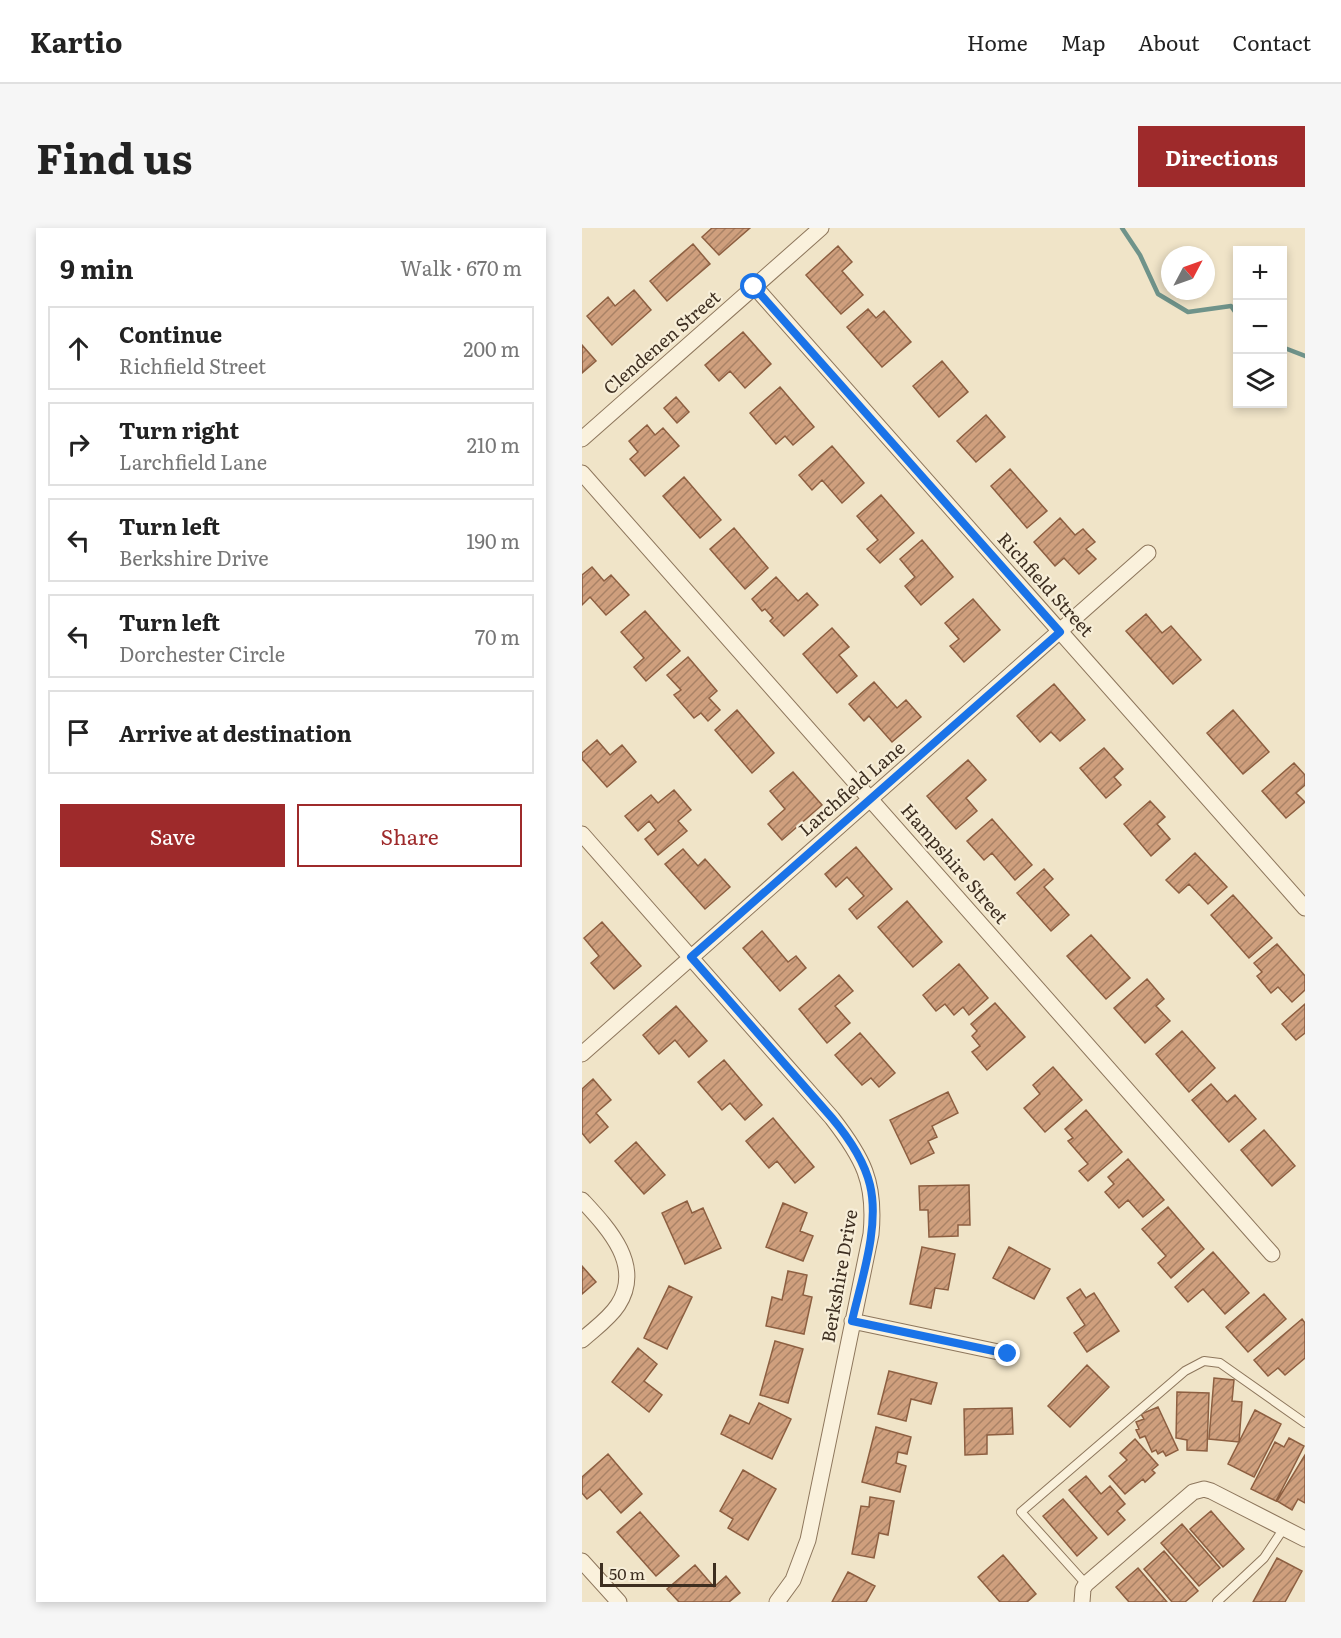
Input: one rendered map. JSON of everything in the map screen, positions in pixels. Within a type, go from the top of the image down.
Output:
[{"type":"street","name":"Clendenen Street","points":[[582,439],[821,228]]},
{"type":"street","name":"Richfield Street","points":[[754,287],[1305,908]]},
{"type":"street","name":"Hampshire Street","points":[[582,473],[1272,1254]]},
{"type":"street","name":"Larchfield Lane","points":[[582,1054],[1148,554]]},
{"type":"street","name":"Berkshire Drive","points":[[582,834],[832,1118],[853,1147],[871,1187],[873,1215],[868,1249],[808,1540],[793,1580],[777,1602]]},
{"type":"street","points":[[582,1200],[618,1244],[626,1265],[626,1280],[623,1296],[616,1308],[582,1340]]},
{"type":"street","points":[[852,1321],[1008,1354]]},
{"type":"street","points":[[1082,1602],[1086,1584],[1193,1492],[1204,1489],[1211,1491],[1305,1539]]},
{"type":"street","points":[[582,1561],[619,1602]]},
{"type":"lane","points":[[1086,1584],[1021,1512],[1185,1371],[1204,1360],[1220,1363],[1305,1424]]},
{"type":"lane","points":[[1217,1602],[1264,1558],[1284,1528]]},
{"type":"building","points":[[712,228],[750,228],[719,255],[702,237]]},
{"type":"building","points":[[693,244],[710,264],[667,301],[650,281]]},
{"type":"building","points":[[838,246],[852,262],[842,271],[863,295],[841,314],[806,275]]},
{"type":"building","points":[[634,290],[651,310],[612,345],[587,316],[608,297],[615,306]]},
{"type":"building","points":[[868,309],[876,318],[884,311],[911,342],[882,367],[847,327]]},
{"type":"building","points":[[743,332],[771,364],[745,388],[730,371],[719,381],[705,365]]},
{"type":"building","points":[[582,345],[596,361],[582,373]]},
{"type":"building","points":[[942,361],[968,392],[939,417],[913,386]]},
{"type":"building","points":[[780,387],[814,427],[793,445],[785,436],[776,444],[750,413]]},
{"type":"building","points":[[676,397],[689,412],[677,423],[664,408]]},
{"type":"building","points":[[986,415],[1005,437],[976,462],[957,441]]},
{"type":"building","points":[[647,425],[655,435],[663,428],[679,446],[645,476],[630,459],[638,452],[629,441]]},
{"type":"building","points":[[832,446],[864,483],[842,503],[822,480],[812,490],[799,475]]},
{"type":"building","points":[[1010,469],[1047,511],[1027,528],[991,486]]},
{"type":"building","points":[[684,477],[721,520],[700,538],[663,496]]},
{"type":"building","points":[[881,495],[914,533],[880,563],[867,549],[878,540],[857,516]]},
{"type":"building","points":[[1060,518],[1075,535],[1083,529],[1095,542],[1086,549],[1096,559],[1079,574],[1064,558],[1055,566],[1034,542]]},
{"type":"building","points":[[734,528],[768,568],[745,589],[710,549]]},
{"type":"building","points":[[922,540],[953,577],[921,605],[905,586],[915,577],[900,559]]},
{"type":"building","points":[[592,567],[604,581],[611,575],[629,595],[606,615],[590,597],[582,605],[582,575]]},
{"type":"building","points":[[776,577],[798,601],[807,593],[818,605],[784,636],[770,621],[773,618],[765,609],[762,611],[752,599]]},
{"type":"building","points":[[973,599],[1000,630],[964,662],[950,646],[959,639],[945,623]]},
{"type":"building","points":[[645,611],[680,651],[646,681],[634,667],[644,658],[621,632]]},
{"type":"building","points":[[1146,614],[1162,633],[1171,626],[1201,660],[1173,684],[1126,631]]},
{"type":"building","points":[[832,628],[849,647],[839,655],[857,676],[837,693],[803,654]]},
{"type":"building","points":[[688,657],[717,691],[709,698],[720,710],[708,721],[701,713],[694,718],[674,695],[681,690],[667,675]]},
{"type":"building","points":[[874,682],[897,708],[906,700],[921,717],[892,742],[869,716],[864,721],[849,704]]},
{"type":"building","points":[[1054,684],[1085,720],[1060,741],[1051,732],[1040,742],[1017,716]]},
{"type":"building","points":[[737,710],[774,753],[752,773],[715,730]]},
{"type":"building","points":[[1233,710],[1269,752],[1243,774],[1207,733]]},
{"type":"building","points":[[597,740],[610,755],[622,745],[636,762],[607,787],[582,759],[582,753]]},
{"type":"building","points":[[1104,748],[1123,769],[1114,777],[1121,785],[1106,798],[1080,768]]},
{"type":"building","points":[[968,760],[986,780],[966,798],[977,811],[956,829],[927,796]]},
{"type":"building","points":[[1294,763],[1305,775],[1305,785],[1296,793],[1305,802],[1286,818],[1262,791]]},
{"type":"building","points":[[793,772],[822,805],[782,840],[768,824],[785,809],[770,791]]},
{"type":"building","points":[[674,790],[691,810],[678,821],[687,831],[658,855],[645,839],[656,830],[649,821],[638,831],[625,816],[651,795],[658,803]]},
{"type":"building","points":[[1150,801],[1165,817],[1157,824],[1170,839],[1151,856],[1124,824]]},
{"type":"building","points":[[992,819],[1032,865],[1015,880],[992,853],[984,860],[967,841]]},
{"type":"building","points":[[856,847],[892,889],[857,919],[849,909],[864,896],[847,877],[836,887],[825,874]]},
{"type":"building","points":[[683,849],[698,866],[705,859],[730,887],[705,909],[665,864]]},
{"type":"building","points":[[1195,853],[1227,887],[1208,904],[1189,884],[1179,893],[1166,880]]},
{"type":"building","points":[[1044,869],[1053,879],[1044,887],[1069,915],[1051,931],[1017,893]]},
{"type":"building","points":[[1233,895],[1272,938],[1249,958],[1211,915]]},
{"type":"building","points":[[907,901],[942,942],[913,967],[878,927]]},
{"type":"building","points":[[602,922],[641,966],[614,989],[591,963],[599,956],[584,938]]},
{"type":"building","points":[[762,931],[788,962],[796,956],[806,968],[780,991],[743,948]]},
{"type":"building","points":[[1091,935],[1130,978],[1106,999],[1067,956]]},
{"type":"building","points":[[1277,944],[1305,976],[1305,990],[1292,1002],[1278,987],[1271,993],[1257,976],[1262,972],[1254,963]]},
{"type":"building","points":[[959,964],[988,998],[969,1015],[963,1007],[954,1015],[945,1004],[936,1011],[923,995]]},
{"type":"building","points":[[839,975],[853,991],[835,1006],[850,1023],[827,1043],[799,1009]]},
{"type":"building","points":[[1147,979],[1164,999],[1156,1006],[1170,1021],[1145,1043],[1114,1008]]},
{"type":"building","points":[[995,1003],[1025,1037],[987,1070],[972,1052],[980,1046],[972,1036],[977,1031],[971,1024]]},
{"type":"building","points":[[1305,1004],[1305,1033],[1296,1040],[1282,1024]]},
{"type":"building","points":[[676,1006],[707,1041],[689,1057],[675,1040],[659,1054],[643,1035]]},
{"type":"building","points":[[1182,1031],[1215,1068],[1189,1092],[1156,1054]]},
{"type":"building","points":[[860,1033],[895,1073],[879,1087],[871,1078],[862,1085],[835,1055]]},
{"type":"building","points":[[724,1060],[762,1105],[745,1120],[730,1103],[722,1110],[698,1082]]},
{"type":"building","points":[[1053,1067],[1082,1100],[1045,1132],[1024,1108],[1040,1094],[1033,1085]]},
{"type":"building","points":[[593,1079],[611,1100],[596,1113],[608,1127],[590,1143],[582,1133],[582,1089]]},
{"type":"building","points":[[1211,1084],[1227,1102],[1235,1095],[1256,1119],[1229,1142],[1192,1100]]},
{"type":"building","points":[[948,1092],[958,1113],[932,1126],[937,1137],[928,1141],[934,1153],[911,1164],[890,1120]]},
{"type":"building","points":[[1086,1110],[1122,1152],[1088,1181],[1079,1171],[1088,1164],[1068,1141],[1073,1138],[1065,1129]]},
{"type":"building","points":[[773,1118],[814,1167],[795,1183],[777,1161],[769,1168],[746,1141]]},
{"type":"building","points":[[1264,1130],[1295,1166],[1272,1186],[1241,1150]]},
{"type":"building","points":[[636,1142],[665,1175],[644,1194],[615,1161]]},
{"type":"building","points":[[1128,1159],[1164,1200],[1143,1217],[1128,1200],[1119,1208],[1105,1192],[1114,1184],[1108,1177]]},
{"type":"building","points":[[969,1185],[970,1225],[958,1225],[958,1236],[929,1237],[928,1210],[920,1210],[919,1186]]},
{"type":"building","points":[[687,1201],[692,1213],[703,1208],[721,1248],[685,1264],[662,1213]]},
{"type":"building","points":[[783,1203],[807,1213],[800,1231],[813,1236],[803,1261],[766,1247]]},
{"type":"building","points":[[1168,1207],[1204,1249],[1171,1278],[1158,1263],[1166,1256],[1142,1229]]},
{"type":"building","points":[[922,1247],[955,1254],[948,1290],[935,1288],[931,1308],[910,1304]]},
{"type":"building","points":[[1009,1247],[1050,1269],[1034,1299],[993,1278]]},
{"type":"building","points":[[1213,1252],[1249,1293],[1225,1314],[1203,1289],[1188,1302],[1175,1287]]},
{"type":"building","points":[[582,1266],[596,1282],[582,1294]]},
{"type":"building","points":[[788,1271],[807,1275],[803,1295],[812,1297],[804,1334],[766,1326],[772,1297],[782,1300]]},
{"type":"building","points":[[669,1286],[692,1297],[667,1349],[644,1338]]},
{"type":"building","points":[[1080,1289],[1086,1298],[1094,1293],[1119,1331],[1087,1352],[1074,1333],[1085,1325],[1067,1298]]},
{"type":"building","points":[[1264,1294],[1286,1319],[1248,1352],[1226,1327]]},
{"type":"building","points":[[1302,1319],[1305,1323],[1305,1358],[1285,1375],[1278,1368],[1268,1376],[1254,1360]]},
{"type":"building","points":[[775,1341],[803,1349],[788,1403],[760,1395]]},
{"type":"building","points":[[638,1348],[657,1364],[644,1381],[662,1395],[649,1412],[612,1382]]},
{"type":"building","points":[[1087,1365],[1109,1387],[1070,1427],[1048,1406]]},
{"type":"building","points":[[889,1371],[937,1383],[931,1404],[911,1399],[906,1421],[878,1414]]},
{"type":"building","points":[[1214,1378],[1234,1380],[1232,1401],[1242,1402],[1239,1442],[1209,1439]]},
{"type":"building","points":[[1177,1392],[1209,1393],[1207,1451],[1187,1450],[1187,1440],[1176,1438]]},
{"type":"building","points":[[759,1403],[791,1419],[772,1459],[721,1434],[730,1415],[749,1424]]},
{"type":"building","points":[[1158,1407],[1178,1450],[1166,1456],[1163,1451],[1158,1454],[1156,1450],[1152,1452],[1145,1436],[1140,1438],[1136,1430],[1139,1429],[1136,1422],[1144,1419],[1141,1414]]},
{"type":"building","points":[[1012,1408],[1013,1434],[987,1435],[987,1454],[965,1455],[964,1409]]},
{"type":"building","points":[[1255,1410],[1281,1424],[1254,1477],[1228,1464]]},
{"type":"building","points":[[876,1427],[911,1437],[907,1454],[898,1452],[896,1463],[906,1466],[900,1492],[862,1482]]},
{"type":"building","points":[[1289,1438],[1304,1446],[1276,1501],[1251,1489],[1275,1442],[1284,1447]]},
{"type":"building","points":[[1135,1439],[1158,1465],[1152,1470],[1155,1473],[1145,1482],[1143,1479],[1125,1494],[1109,1476],[1127,1460],[1120,1453]]},
{"type":"building","points":[[608,1454],[642,1494],[621,1513],[600,1489],[587,1499],[582,1493],[582,1477]]},
{"type":"building","points":[[1305,1455],[1305,1503],[1298,1499],[1292,1510],[1277,1501]]},
{"type":"building","points":[[743,1470],[776,1489],[748,1540],[728,1528],[733,1519],[720,1511]]},
{"type":"building","points":[[1086,1476],[1101,1494],[1110,1486],[1125,1504],[1117,1511],[1125,1520],[1108,1535],[1069,1490]]},
{"type":"building","points":[[870,1497],[894,1501],[888,1535],[879,1533],[874,1558],[852,1554],[861,1506],[869,1507]]},
{"type":"building","points":[[1063,1499],[1097,1538],[1077,1556],[1043,1516]]},
{"type":"building","points":[[1211,1511],[1244,1549],[1223,1567],[1190,1529]]},
{"type":"building","points":[[640,1512],[679,1556],[656,1576],[617,1532]]},
{"type":"building","points":[[1182,1524],[1220,1568],[1199,1586],[1161,1543]]},
{"type":"building","points":[[1164,1551],[1198,1591],[1185,1602],[1172,1602],[1144,1569]]},
{"type":"building","points":[[1003,1555],[1036,1594],[1027,1602],[1000,1602],[978,1577]]},
{"type":"building","points":[[1277,1558],[1302,1571],[1285,1602],[1253,1602]]},
{"type":"building","points":[[695,1565],[714,1587],[726,1576],[740,1593],[729,1602],[679,1602],[667,1589]]},
{"type":"building","points":[[1138,1568],[1167,1602],[1129,1602],[1116,1587]]},
{"type":"building","points":[[848,1572],[875,1586],[866,1602],[832,1602]]},
{"type":"waterway","points":[[1122,228],[1140,255],[1158,294],[1188,312],[1231,306],[1233,309]]},
{"type":"waterway","points":[[1287,349],[1305,356]]},
{"type":"route","points":[[754,287],[1060,632],[691,957],[832,1118],[861,1162],[871,1187],[873,1215],[852,1321],[1008,1354]]}]
